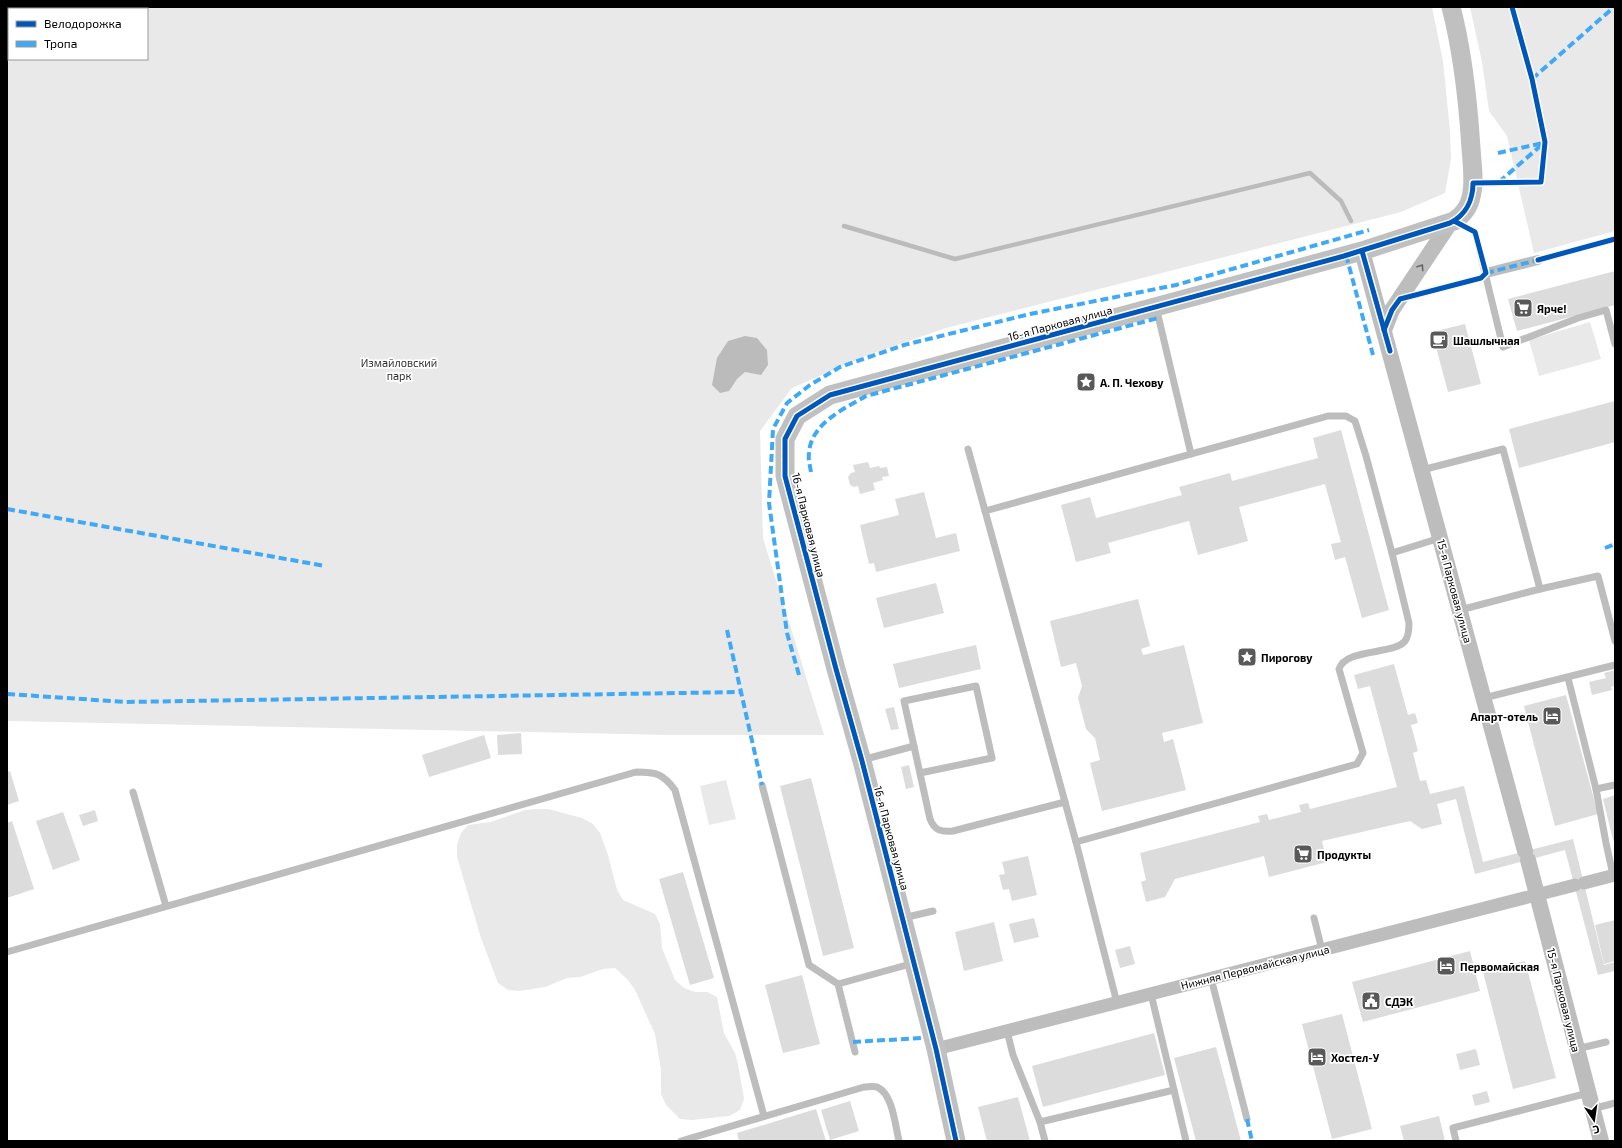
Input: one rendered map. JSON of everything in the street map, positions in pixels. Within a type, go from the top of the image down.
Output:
[{"type":"main road","points":[[1450,7],[1464,69],[1472,161],[1472,196],[1463,213],[1452,222]]},
{"type":"main road","name":"16-я Парковая улица","points":[[956,1141],[936,1049],[914,963],[862,761],[785,476],[785,439],[796,416],[830,395],[1362,251],[1452,222]]},
{"type":"street","points":[[1384,330],[1392,310],[1452,222]]},
{"type":"street","name":"15-я Парковая улица","points":[[1362,251],[1537,895],[1601,1141]]},
{"type":"street","points":[[1486,273],[1538,260]]},
{"type":"street","name":"Нижняя Первомайская улица","points":[[936,1049],[1614,875]]},
{"type":"lane","points":[[1452,222],[1475,232],[1503,347],[1578,318],[1606,310],[1615,344]]},
{"type":"lane","points":[[1400,299],[1481,278],[1486,273]]},
{"type":"lane","points":[[1156,307],[1191,454]]},
{"type":"lane","points":[[985,511],[1328,416],[1346,416],[1355,421],[1366,456],[1392,554],[1409,623],[1409,630],[1405,640],[1397,646],[1346,660],[1340,665],[1339,669],[1364,753],[1357,764],[1076,842]]},
{"type":"lane","points":[[968,449],[1076,842],[1117,1003]]},
{"type":"lane","points":[[1422,470],[1503,449],[1540,589]]},
{"type":"lane","points":[[1392,554],[1440,538]]},
{"type":"lane","points":[[1460,610],[1540,589],[1598,576],[1615,641]]},
{"type":"lane","points":[[1484,698],[1615,665]]},
{"type":"lane","points":[[1568,678],[1596,790],[1614,875]]},
{"type":"lane","points":[[920,773],[992,758],[976,686],[904,701],[930,819],[935,828],[939,831],[953,830],[1065,802]]},
{"type":"lane","points":[[862,761],[914,746]]},
{"type":"lane","points":[[7,952],[636,772],[654,772],[666,779],[675,790],[764,1116]]},
{"type":"lane","points":[[762,785],[809,965],[838,984],[855,1052]]},
{"type":"lane","points":[[1596,790],[1615,785]]},
{"type":"lane","points":[[133,792],[166,906]]},
{"type":"lane","points":[[902,918],[933,911]]},
{"type":"lane","points":[[1314,918],[1322,950]]},
{"type":"lane","points":[[838,984],[914,963]]},
{"type":"lane","points":[[1211,978],[1247,1119]]},
{"type":"lane","points":[[1151,994],[1186,1141]]},
{"type":"lane","points":[[1007,1031],[1013,1055],[1040,1122],[1045,1141]]},
{"type":"lane","points":[[1577,1049],[1606,1042]]},
{"type":"lane","points":[[680,1141],[864,1087],[875,1086],[885,1093],[890,1102],[899,1141]]},
{"type":"lane","points":[[1040,1122],[1174,1090]]},
{"type":"lane","points":[[1456,1141],[1453,1128],[1588,1093]]},
{"type":"lane","points":[[1592,1109],[1615,1103]]},
{"type":"green space","name":"Измайловский парк","points":[[7,7],[1432,7],[1443,61],[1450,131],[1451,159],[1445,193],[1401,212],[946,328],[868,355],[792,388],[760,431],[763,538],[824,735],[669,735],[7,721]]},
{"type":"green space","points":[[1470,7],[1615,7],[1615,231],[1534,253],[1507,136],[1489,111],[1482,62]]},
{"type":"green space","points":[[1590,322],[1601,359],[1539,376],[1529,340]]},
{"type":"green space","points":[[726,780],[736,819],[709,825],[700,786]]},
{"type":"green space","points":[[548,809],[582,818],[593,824],[600,833],[608,855],[617,890],[623,900],[655,914],[660,924],[662,948],[675,980],[684,988],[695,992],[707,992],[717,997],[724,1033],[735,1053],[738,1064],[744,1099],[740,1110],[729,1116],[692,1120],[680,1119],[666,1105],[661,1094],[661,1070],[655,1034],[635,990],[628,980],[615,968],[603,969],[580,977],[567,978],[545,987],[519,991],[508,990],[498,983],[481,938],[457,857],[457,845],[461,833],[468,825],[491,822],[525,810]]},
{"type":"shaded area","points":[[745,336],[757,338],[767,350],[768,365],[761,375],[745,372],[737,379],[729,391],[720,393],[712,385],[717,358],[728,341]]},
{"type":"building","points":[[1615,271],[1615,305],[1517,331],[1508,299]]},
{"type":"building","points":[[1465,324],[1481,384],[1448,392],[1432,332]]},
{"type":"building","points":[[1615,401],[1615,442],[1519,468],[1509,429]]},
{"type":"building","points":[[1341,430],[1389,610],[1362,618],[1345,557],[1335,560],[1331,544],[1341,542],[1325,484],[1239,507],[1248,541],[1198,555],[1189,521],[1108,543],[1111,553],[1076,562],[1061,505],[1090,497],[1096,518],[1182,495],[1179,487],[1230,473],[1232,481],[1318,458],[1313,438]]},
{"type":"building","points":[[868,462],[870,468],[879,466],[880,468],[887,467],[889,476],[882,477],[883,480],[873,483],[875,490],[860,494],[858,486],[854,487],[850,485],[848,477],[851,473],[855,472],[853,465]]},
{"type":"building","points":[[924,492],[936,538],[956,533],[960,551],[876,572],[874,563],[869,564],[860,525],[899,515],[895,499]]},
{"type":"building","points":[[936,583],[944,613],[884,628],[876,598]]},
{"type":"building","points":[[1138,599],[1150,646],[1141,649],[1143,655],[1184,645],[1203,723],[1162,733],[1164,742],[1173,739],[1186,790],[1102,811],[1090,763],[1100,760],[1095,738],[1086,729],[1078,698],[1082,686],[1076,663],[1061,667],[1050,621]]},
{"type":"building","points":[[976,645],[981,669],[899,688],[893,664]]},
{"type":"building","points":[[1394,664],[1408,715],[1415,713],[1418,723],[1411,725],[1418,751],[1413,753],[1420,781],[1426,780],[1430,794],[1464,786],[1483,862],[1573,839],[1604,965],[1615,962],[1615,971],[1598,975],[1565,850],[1475,874],[1456,799],[1437,804],[1442,824],[1422,829],[1410,821],[1322,841],[1327,862],[1269,877],[1264,856],[1175,879],[1165,897],[1146,902],[1141,882],[1146,880],[1140,853],[1260,822],[1258,816],[1267,814],[1269,820],[1301,812],[1299,805],[1308,803],[1310,809],[1397,787],[1370,686],[1358,689],[1354,675]]},
{"type":"building","points":[[1615,670],[1615,685],[1611,687],[1612,690],[1592,695],[1589,682],[1606,678],[1604,673]]},
{"type":"building","points":[[1566,695],[1598,814],[1555,826],[1524,706]]},
{"type":"building","points":[[894,707],[899,729],[891,730],[885,709]]},
{"type":"building","points":[[521,733],[522,754],[498,755],[497,735]]},
{"type":"building","points":[[484,735],[491,758],[429,777],[422,755]]},
{"type":"building","points":[[909,765],[914,787],[906,789],[901,767]]},
{"type":"building","points":[[10,771],[19,801],[7,805],[7,772]]},
{"type":"building","points":[[811,778],[854,948],[823,956],[780,786]]},
{"type":"building","points":[[1615,795],[1615,840],[1613,840],[1603,799]]},
{"type":"building","points":[[95,810],[98,821],[83,826],[79,815]]},
{"type":"building","points":[[63,812],[80,860],[53,870],[36,821]]},
{"type":"building","points":[[12,821],[34,889],[7,898],[7,823]]},
{"type":"building","points":[[1028,856],[1037,895],[1012,901],[1009,889],[1003,890],[999,875],[1005,874],[1002,862]]},
{"type":"building","points":[[683,872],[714,978],[690,985],[659,879]]},
{"type":"building","points":[[1034,918],[1039,937],[1014,943],[1009,924]]},
{"type":"building","points":[[1615,920],[1615,961],[1604,964],[1595,925]]},
{"type":"building","points":[[994,922],[1003,961],[964,971],[955,932]]},
{"type":"building","points":[[1130,946],[1135,964],[1120,968],[1115,950]]},
{"type":"building","points":[[1470,951],[1480,991],[1363,1022],[1352,982]]},
{"type":"building","points":[[1525,961],[1556,1078],[1513,1089],[1483,972]]},
{"type":"building","points":[[802,975],[820,1044],[783,1053],[765,985]]},
{"type":"building","points":[[1342,1014],[1372,1129],[1332,1139],[1302,1024]]},
{"type":"building","points":[[1154,1033],[1165,1075],[1043,1107],[1032,1066]]},
{"type":"building","points":[[1216,1047],[1241,1141],[1196,1141],[1174,1058]]},
{"type":"building","points":[[1476,1049],[1480,1065],[1460,1070],[1456,1054]]},
{"type":"building","points":[[1487,1091],[1490,1102],[1475,1106],[1472,1095]]},
{"type":"building","points":[[1018,1097],[1030,1141],[987,1141],[978,1107]]},
{"type":"building","points":[[850,1101],[859,1131],[830,1140],[821,1110]]},
{"type":"building","points":[[816,1109],[826,1141],[739,1141],[737,1133]]},
{"type":"building","points":[[1439,1116],[1445,1141],[1404,1141],[1400,1126]]},
{"type":"waterway","points":[[844,226],[955,259],[1310,173],[1341,201],[1351,221]]},
{"type":"marked path","points":[[1532,79],[1614,7]]},
{"type":"marked path","points":[[1499,182],[1545,142]]},
{"type":"marked path","points":[[1498,153],[1543,143]]},
{"type":"marked path","points":[[799,675],[787,633],[769,503],[773,429],[787,403],[810,385],[840,367],[904,345],[1030,314],[1176,285],[1369,230]]},
{"type":"marked path","points":[[1346,255],[1373,355]]},
{"type":"marked path","points":[[1486,273],[1538,260]]},
{"type":"marked path","points":[[811,472],[809,453],[811,442],[816,433],[830,418],[866,396],[1158,318]]},
{"type":"marked path","points":[[7,509],[325,566]]},
{"type":"marked path","points":[[1605,548],[1615,544]]},
{"type":"marked path","points":[[727,630],[762,785]]},
{"type":"marked path","points":[[7,694],[126,702],[741,692]]},
{"type":"marked path","points":[[853,1042],[921,1038]]},
{"type":"marked path","points":[[1247,1119],[1252,1141]]},
{"type":"cycle path","points":[[956,1141],[936,1049],[862,761],[785,476],[785,439],[797,416],[830,395],[1344,256],[1450,223],[1456,220],[1468,206],[1472,195],[1473,183],[1541,182],[1545,142],[1532,79],[1512,7]]},
{"type":"cycle path","points":[[1384,330],[1392,310],[1400,299],[1481,278],[1486,273],[1475,232],[1454,221]]},
{"type":"cycle path","points":[[1538,260],[1615,239]]},
{"type":"cycle path","points":[[1362,251],[1390,351]]},
{"type":"place","name":"Ярче!","points":[[1523,308]]},
{"type":"place","name":"Шашлычная","points":[[1439,340]]},
{"type":"place","name":"А. П. Чехову","points":[[1086,382]]},
{"type":"place","name":"Пирогову","points":[[1247,657]]},
{"type":"place","name":"Апарт-отель","points":[[1552,716]]},
{"type":"place","name":"Продукты","points":[[1303,854]]},
{"type":"place","name":"Первомайская","points":[[1446,966]]},
{"type":"place","name":"СДЭК","points":[[1371,1001]]},
{"type":"place","name":"Хостел-У","points":[[1317,1057]]}]
